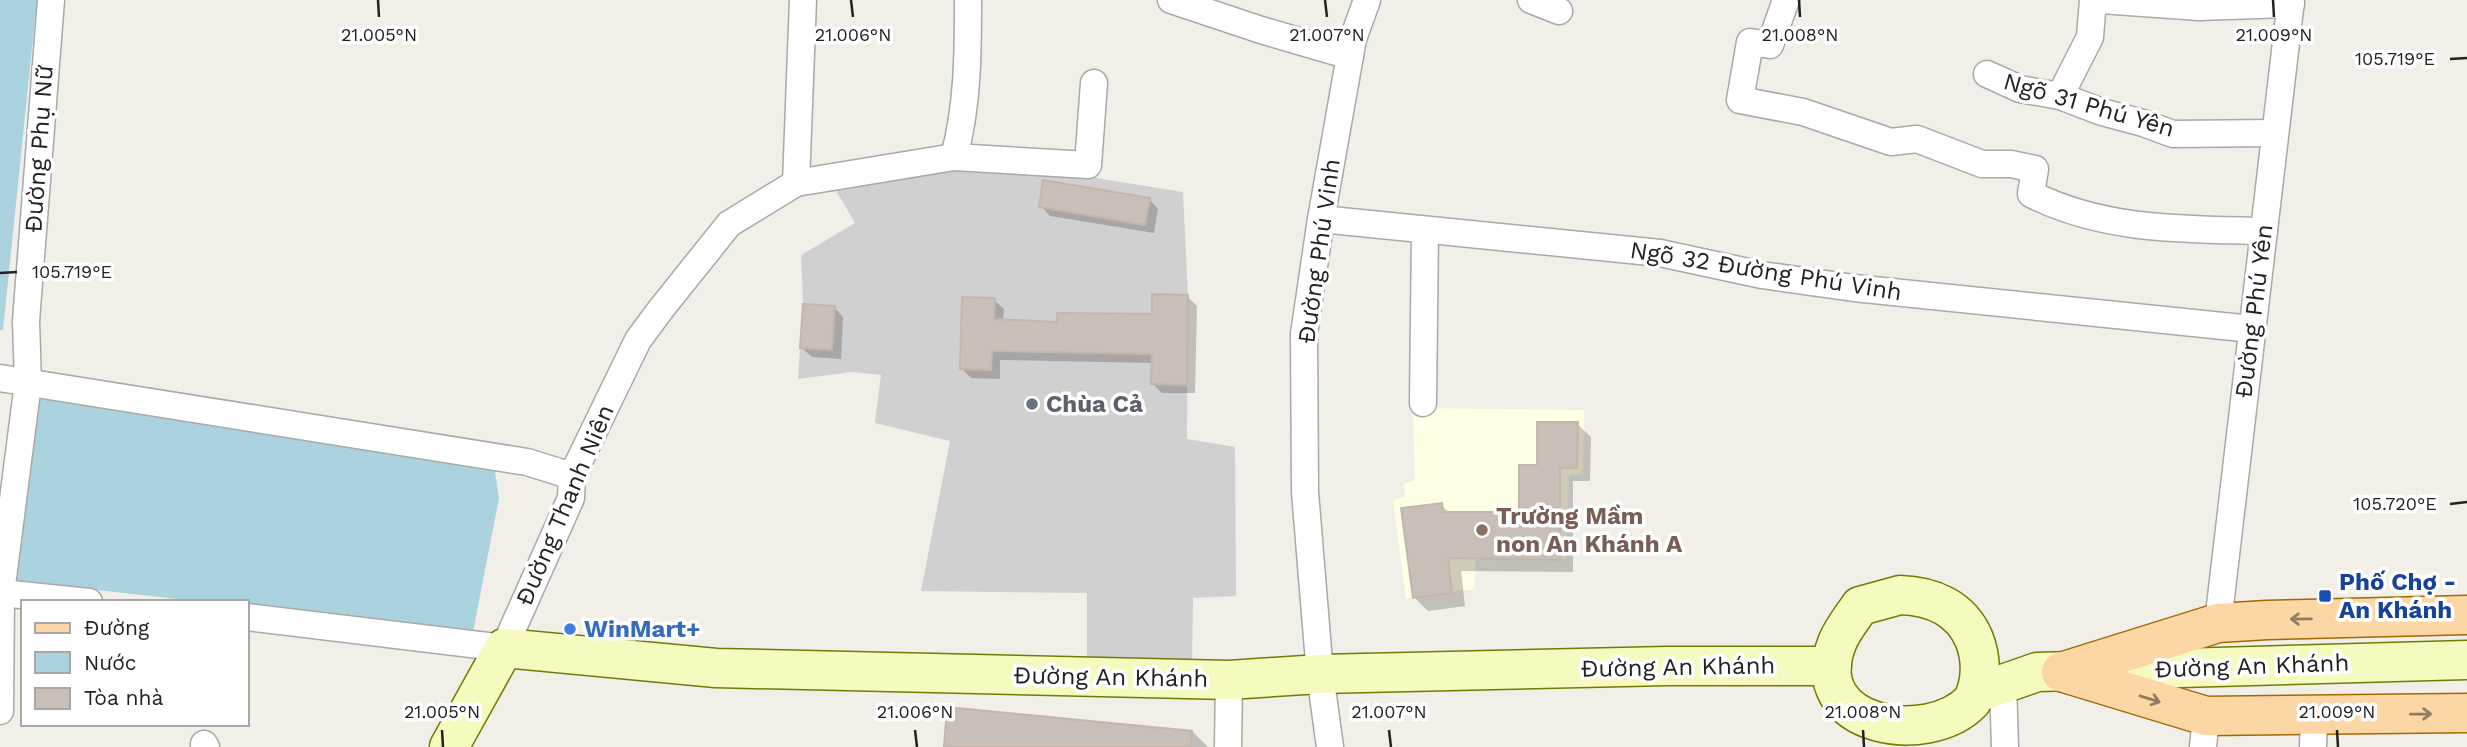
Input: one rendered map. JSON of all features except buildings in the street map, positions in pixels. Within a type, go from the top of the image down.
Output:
[{"type":"main road","points":[[2020,680],[2218,623],[2467,615]]},
{"type":"main road","points":[[2020,680],[2204,731],[2313,731],[2467,713]]},
{"type":"street","name":"Đường Phụ Nữ","points":[[0,711],[1,593],[28,383],[26,321],[51,0]]},
{"type":"street","points":[[796,183],[803,0]]},
{"type":"street","points":[[954,157],[963,123],[968,52],[968,0]]},
{"type":"street","points":[[1171,0],[1350,56]]},
{"type":"street","name":"Đường Phú Vinh","points":[[1330,747],[1320,674],[1305,492],[1304,334],[1353,39],[1367,0]]},
{"type":"street","points":[[1531,0],[1559,11]]},
{"type":"street","points":[[1786,0],[1770,45],[1750,42],[1740,100],[1803,113],[1891,142],[1917,139],[1982,164],[2011,164],[2035,169],[2031,194],[2058,208],[2082,215],[2169,229],[2264,232]]},
{"type":"street","points":[[2060,96],[2090,37],[2093,0]]},
{"type":"street","points":[[2101,0],[2199,7],[2291,2]]},
{"type":"street","name":"Đường Phú Yên","points":[[2218,623],[2291,2]]},
{"type":"street","name":"Ngõ 31 Phú Yên","points":[[1987,74],[2020,89],[2060,96],[2173,134],[2275,133]]},
{"type":"street","name":"Đường Thanh Niên","points":[[505,648],[571,498],[572,475],[638,340],[729,224],[796,183],[954,157],[1088,165],[1094,83]]},
{"type":"street","name":"Ngõ 32 Đường Phú Vinh","points":[[1321,219],[1660,253],[1762,275],[1854,288],[2252,328]]},
{"type":"street","points":[[1423,403],[1425,230]]},
{"type":"street","points":[[0,378],[527,462],[572,475]]},
{"type":"street","points":[[1,593],[69,600]]},
{"type":"street","points":[[1900,595],[1918,595],[1951,609],[1964,622],[1976,647],[1980,672],[2020,680],[1967,712],[1953,727],[1935,738],[1914,743],[1893,742],[1873,736],[1856,724],[1842,707],[1832,666],[1837,643],[1860,606],[1900,595]]},
{"type":"street","points":[[248,617],[505,648],[449,747]]},
{"type":"street","name":"Đường An Khánh","points":[[1976,647],[2020,680],[2467,660]]},
{"type":"street","name":"Đường An Khánh","points":[[505,648],[716,668],[1229,680],[1320,674],[1667,666],[1832,666]]},
{"type":"street","points":[[1228,747],[1229,680]]},
{"type":"street","points":[[2005,747],[2020,680]]},
{"type":"shaded area","name":"Chùa Cả","points":[[953,166],[1053,171],[1183,192],[1188,295],[1187,439],[1235,447],[1236,596],[1193,598],[1192,668],[1087,665],[1087,593],[921,591],[950,441],[875,423],[881,375],[852,372],[798,379],[803,304],[801,255],[855,223],[831,182]]},
{"type":"shaded area","name":"Trường Mầm non An Khánh A","points":[[1413,408],[1584,410],[1583,474],[1569,475],[1566,559],[1476,559],[1474,589],[1406,598],[1393,500],[1405,497],[1404,484],[1415,480]]},
{"type":"water","points":[[0,0],[37,0],[3,330],[0,330]]},
{"type":"water","points":[[51,387],[494,465],[499,498],[473,632],[248,607],[248,600],[186,600],[8,580],[23,402]]},
{"type":"place","name":"Chùa Cả","points":[[1032,404]]},
{"type":"place","name":"Trường Mầm non An Khánh A","points":[[1482,530]]},
{"type":"place","name":"Phố Chợ - An Khánh","points":[[2325,596]]},
{"type":"place","name":"WinMart+","points":[[570,629]]}]
